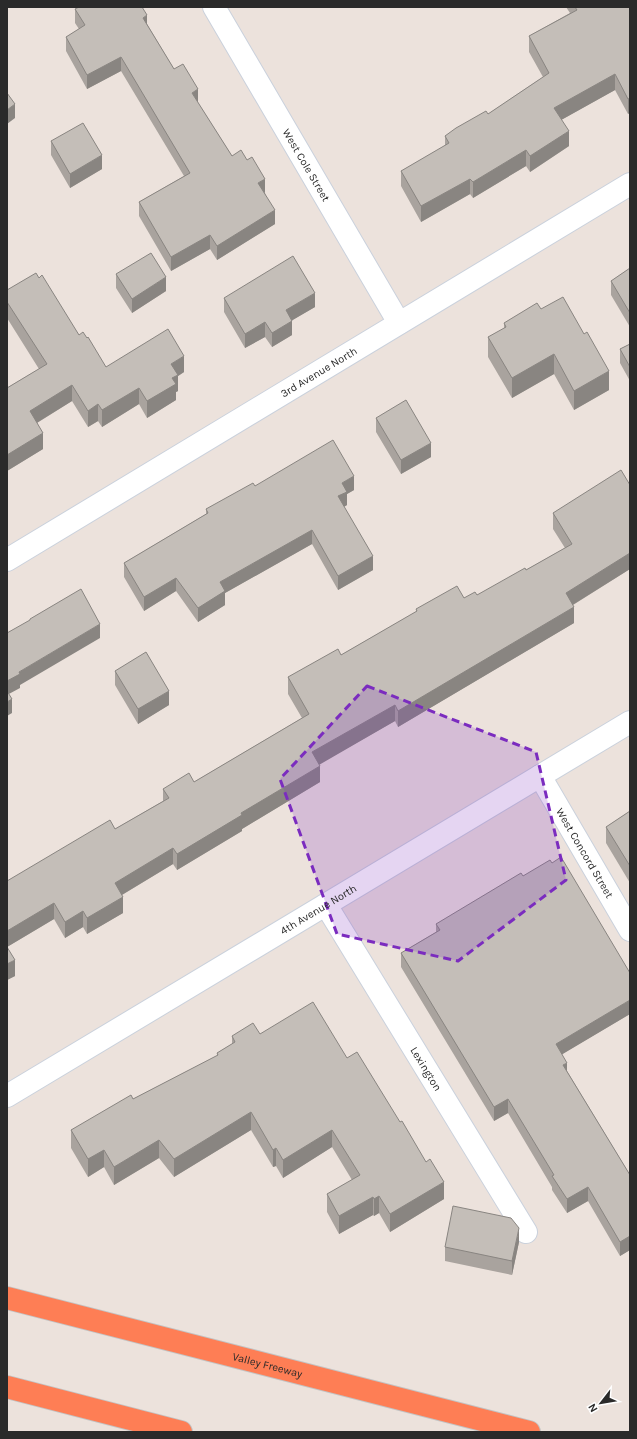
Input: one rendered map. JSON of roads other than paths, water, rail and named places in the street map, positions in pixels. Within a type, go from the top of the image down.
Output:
[{"type":"highway","name":"Valley Freeway","points":[[7,1298],[529,1432]]},
{"type":"highway","points":[[7,1388],[181,1432]]},
{"type":"street","name":"West Cole Street","points":[[214,7],[399,323]]},
{"type":"street","name":"3rd Avenue North","points":[[7,560],[630,184]]},
{"type":"street","name":"4th Avenue North","points":[[7,1096],[630,722]]},
{"type":"street","name":"West Concord Street","points":[[540,776],[630,930]]},
{"type":"street","name":"Lexington","points":[[326,905],[526,1232]]}]
